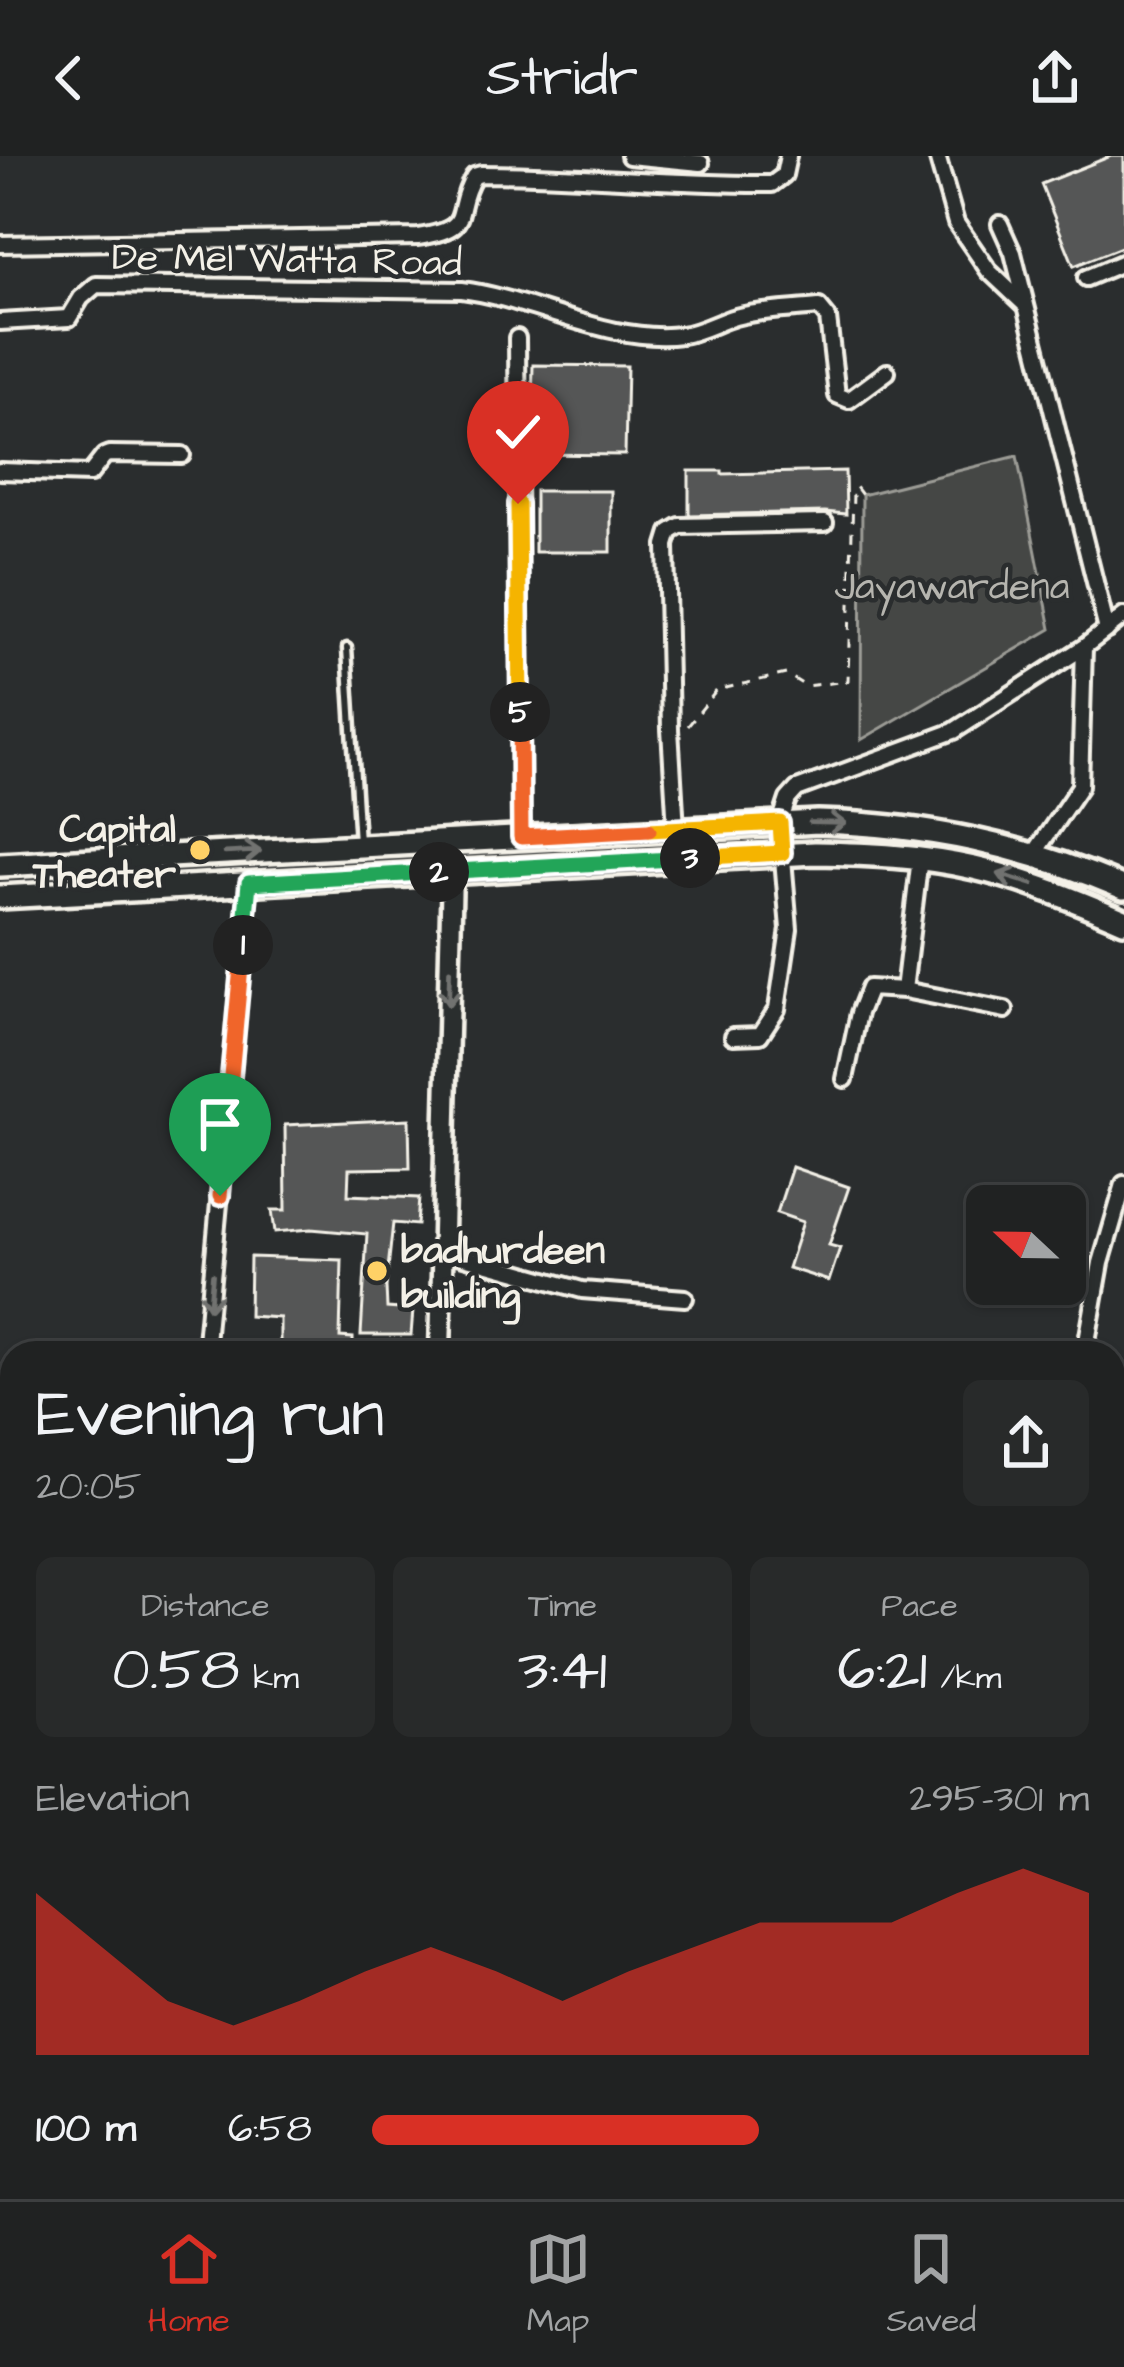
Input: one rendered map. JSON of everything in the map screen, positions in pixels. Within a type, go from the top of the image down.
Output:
[{"type":"main road","points":[[0,865],[780,823],[872,824],[977,839],[1034,854],[1124,888]]},
{"type":"main road","points":[[0,897],[782,853],[920,858],[1014,878],[1124,921]]},
{"type":"street","points":[[629,156],[691,160]]},
{"type":"street","points":[[0,244],[418,237],[444,233],[456,225],[468,185],[481,174],[772,184],[784,176],[788,156]]},
{"type":"street","points":[[938,156],[956,223],[988,271],[1024,304]]},
{"type":"street","points":[[1000,224],[1013,253],[1107,630]]},
{"type":"street","points":[[1086,278],[1124,262]]},
{"type":"street","name":"De Mel Watta Road","points":[[0,322],[69,319],[96,285],[462,290],[515,300],[622,332],[682,335],[736,317],[819,307],[827,318],[837,395],[849,400],[886,372]]},
{"type":"street","points":[[517,338],[521,837]]},
{"type":"street","points":[[0,471],[90,474],[109,454],[182,455]]},
{"type":"street","points":[[676,829],[666,545],[670,532],[680,526],[825,523]]},
{"type":"street","points":[[733,1036],[760,1035],[777,1009],[789,929],[780,823],[797,789],[954,731],[1124,616]]},
{"type":"street","points":[[1034,854],[1080,786],[1084,647]]},
{"type":"street","points":[[904,990],[920,858]]},
{"type":"street","points":[[440,1341],[452,871]]},
{"type":"street","points":[[206,1341],[249,883]]},
{"type":"street","points":[[845,1079],[869,988],[904,990],[1005,1010]]},
{"type":"street","points":[[1086,1341],[1101,1263],[1124,1184]]},
{"type":"street","points":[[442,1251],[582,1290],[685,1298]]},
{"type":"lane","points":[[347,648],[360,845]]},
{"type":"path","points":[[670,729],[689,726],[717,690],[786,674],[805,686],[848,681],[856,487],[862,495]]},
{"type":"green space","name":"Jayawardena","points":[[1017,456],[1051,629],[861,740],[862,495]]},
{"type":"building","points":[[1111,156],[1124,156],[1124,246],[1074,266],[1041,184]]},
{"type":"building","points":[[533,365],[627,366],[625,455],[531,454]]},
{"type":"building","points":[[689,471],[845,471],[846,514],[689,515]]},
{"type":"building","points":[[535,491],[611,491],[611,552],[535,552]]},
{"type":"building","points":[[409,1119],[410,1168],[349,1169],[348,1195],[419,1198],[417,1225],[393,1223],[386,1287],[387,1308],[413,1310],[411,1335],[361,1335],[367,1234],[311,1229],[275,1232],[272,1210],[286,1210],[285,1125]]},
{"type":"building","points":[[792,1167],[849,1187],[829,1245],[840,1248],[829,1281],[788,1268],[803,1222],[777,1213]]},
{"type":"building","points":[[250,1257],[342,1260],[340,1337],[353,1341],[280,1341],[280,1318],[249,1316]]},
{"type":"place","name":"Capital Theater","points":[[200,850]]},
{"type":"place","name":"badhurdeen building","points":[[377,1271]]},
{"type":"route","points":[[220,1196],[249,883],[782,853],[780,823],[521,837],[518,504]]}]
